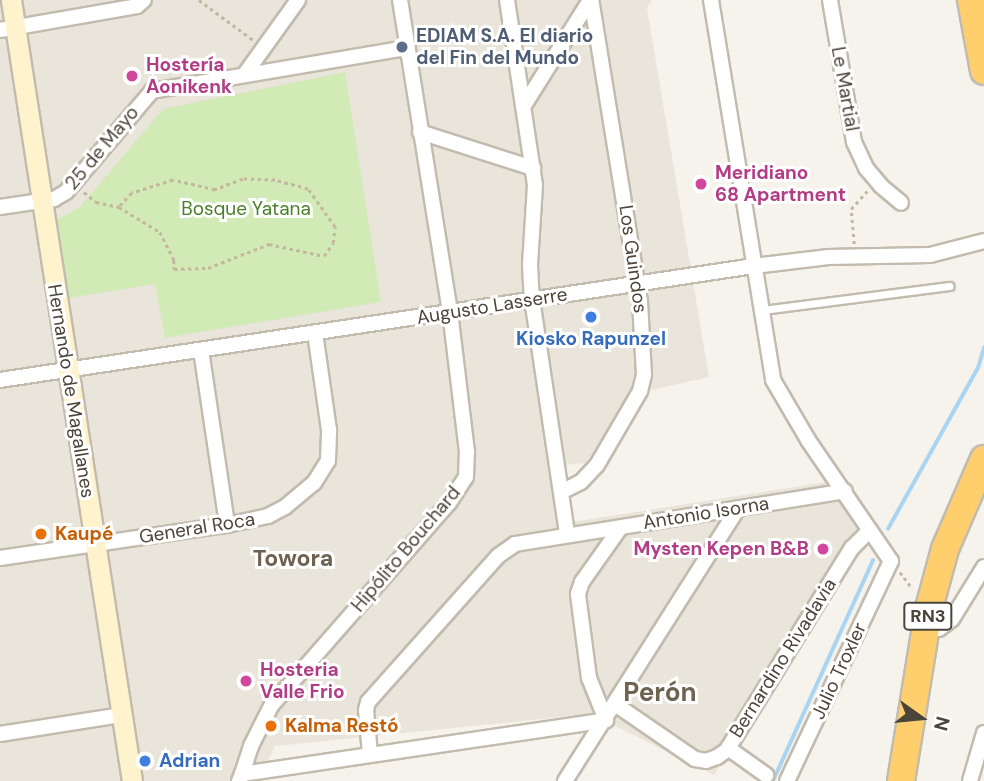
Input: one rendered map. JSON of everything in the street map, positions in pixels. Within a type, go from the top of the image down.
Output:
[{"type":"highway","points":[[971,0],[984,71]]},
{"type":"highway","name":"RN3","points":[[901,781],[927,617],[960,509],[984,459]]},
{"type":"main road","name":"Hernando de Magallanes","points":[[11,0],[4,24],[35,202],[115,716],[131,781]]},
{"type":"main road","name":"Hernando de Magallanes","points":[[115,716],[118,781]]},
{"type":"street","points":[[4,24],[137,6],[144,0]]},
{"type":"street","points":[[245,74],[298,0]]},
{"type":"street","name":"Hipólito Bouchard","points":[[240,777],[256,733],[271,706],[449,503],[466,477],[467,452],[450,312],[400,0]]},
{"type":"street","points":[[507,0],[535,186],[530,265],[533,299],[563,491],[567,534]]},
{"type":"street","points":[[523,107],[591,0]]},
{"type":"street","name":"Los Guindos","points":[[563,491],[580,482],[597,465],[642,386],[638,284],[591,0]]},
{"type":"street","points":[[711,0],[773,380],[891,561]]},
{"type":"street","name":"Le Martial","points":[[831,0],[848,121],[854,142],[877,181],[901,203]]},
{"type":"street","name":"25 de Mayo","points":[[0,207],[61,196],[152,91],[407,48]]},
{"type":"street","points":[[420,132],[533,167]]},
{"type":"street","name":"Augusto Lasserre","points":[[0,380],[754,266],[855,256],[930,255],[984,241]]},
{"type":"street","name":"General Roca","points":[[0,558],[227,525],[276,513],[314,483],[328,461],[329,430],[315,333]]},
{"type":"street","points":[[201,350],[227,525]]},
{"type":"street","name":"Antonio Isorna","points":[[370,754],[366,710],[379,688],[498,556],[515,544],[845,491]]},
{"type":"street","points":[[565,781],[738,508]]},
{"type":"street","points":[[606,720],[589,678],[578,594],[582,582],[621,527]]},
{"type":"street","name":"Bernardino Rivadavia","points":[[615,704],[701,761],[717,757],[728,748],[852,548],[870,530]]},
{"type":"street","name":"Julio Troxler","points":[[788,781],[891,561]]},
{"type":"street","points":[[927,617],[940,629],[952,619],[984,567]]},
{"type":"street","points":[[0,734],[115,716]]},
{"type":"street","points":[[240,777],[370,754],[606,720]]},
{"type":"street","points":[[970,781],[984,733]]},
{"type":"street","points":[[728,748],[766,775]]},
{"type":"lane","points":[[762,310],[949,286]]},
{"type":"path","points":[[199,0],[264,48]]},
{"type":"path","points":[[74,183],[96,202],[119,207],[160,232],[174,260],[174,269],[208,268],[269,244],[324,256],[333,243],[335,227],[307,189],[275,180],[243,178],[215,190],[173,180],[132,192],[119,207]]},
{"type":"path","points":[[855,256],[851,209],[877,181]]},
{"type":"path","points":[[891,561],[927,617]]},
{"type":"shaded area","points":[[0,0],[652,0],[647,8],[709,377],[643,392],[585,463],[564,465],[559,524],[826,482],[860,529],[714,775],[591,714],[275,746],[258,781],[0,781]],"holes":[[[80,207],[381,302],[155,283],[57,219]]]},
{"type":"green space","name":"Bosque Yatana","points":[[345,72],[381,302],[165,338],[155,284],[69,298],[57,219],[80,207],[163,109]]},
{"type":"waterway","points":[[888,529],[978,368],[984,348]]},
{"type":"waterway","points":[[773,781],[873,561]]},
{"type":"place","name":"EDIAM S.A. El diario del Fin del Mundo","points":[[402,47]]},
{"type":"place","name":"Hostería Aonikenk","points":[[132,76]]},
{"type":"place","name":"Meridiano 68 Apartment","points":[[701,184]]},
{"type":"place","name":"Kiosko Rapunzel","points":[[591,317]]},
{"type":"place","name":"Kaupé","points":[[41,534]]},
{"type":"place","name":"Mysten Kepen B&B","points":[[823,549]]},
{"type":"place","name":"Hosteria Valle Frio","points":[[246,681]]},
{"type":"place","name":"Kalma Restó","points":[[271,726]]},
{"type":"place","name":"Adrian","points":[[145,761]]},
{"type":"district","name":"Towora","points":[[293,558]]},
{"type":"district","name":"Perón","points":[[660,693]]}]
